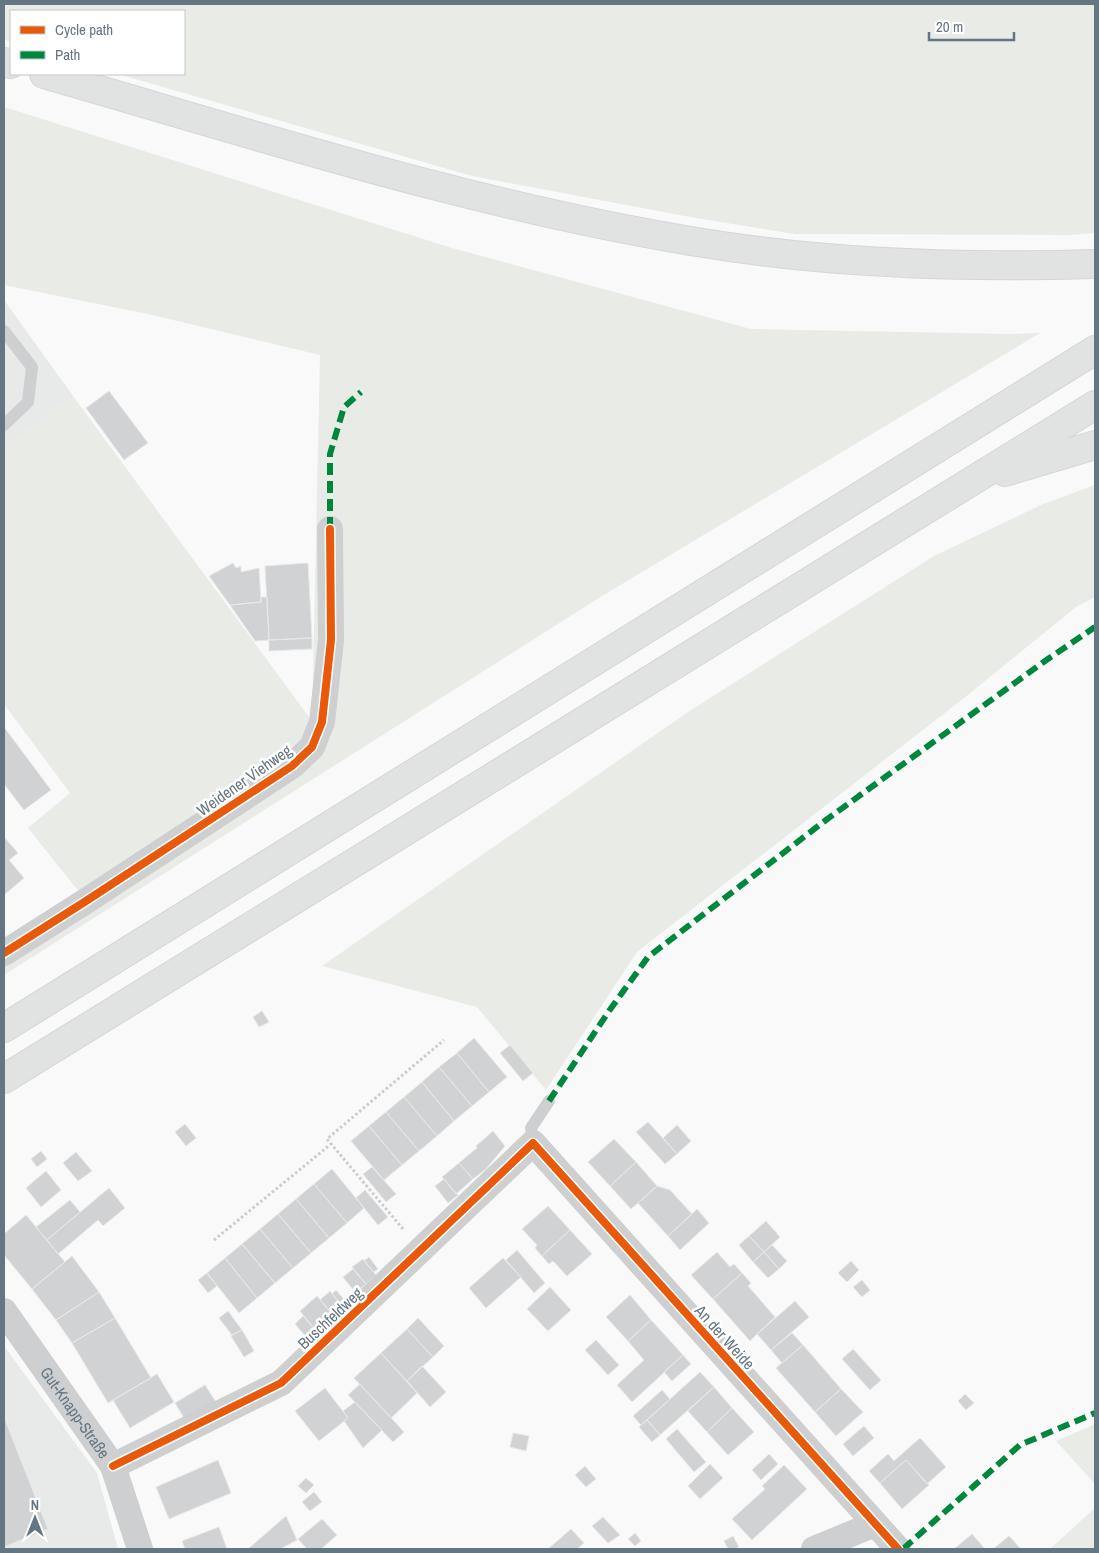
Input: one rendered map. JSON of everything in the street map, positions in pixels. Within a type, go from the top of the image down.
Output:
[{"type":"highway","points":[[47,75],[353,164],[509,205],[604,226],[698,243],[809,257],[913,264],[983,266],[1095,264]]},
{"type":"highway","points":[[4,1028],[1095,350]]},
{"type":"highway","points":[[4,1079],[1095,405]]},
{"type":"highway","points":[[968,483],[1095,445]]},
{"type":"street","name":"Weidener Viehweg","points":[[4,953],[86,902],[292,766],[312,747],[322,722],[331,640],[330,529]]},
{"type":"street","name":"Buschfeldweg","points":[[113,1466],[281,1383],[533,1143]]},
{"type":"street","name":"An der Weide","points":[[533,1143],[898,1549]]},
{"type":"street","name":"Gut-Knapp-Straße","points":[[4,1312],[113,1466],[140,1549]]},
{"type":"street","points":[[814,1549],[875,1524]]},
{"type":"lane","points":[[4,330],[32,367],[28,402],[4,425]]},
{"type":"lane","points":[[533,1143],[531,1128],[549,1101]]},
{"type":"path","points":[[421,1251],[327,1139],[444,1040]]},
{"type":"path","points":[[214,1240],[331,1144]]},
{"type":"shaded area","points":[[4,4],[1095,4],[1095,233],[1069,235],[794,234],[690,217],[472,176],[121,75],[185,75],[185,10],[10,10],[10,42],[4,39]]},
{"type":"shaded area","points":[[4,107],[452,248],[751,329],[1040,333],[602,596],[4,975],[4,943],[80,893],[28,828],[70,793],[4,704],[4,448],[73,396],[312,721],[320,355],[148,314],[4,285]]},
{"type":"shaded area","points":[[4,300],[73,396],[4,448]]},
{"type":"shaded area","points":[[1095,485],[1095,597],[1076,607],[964,698],[637,952],[546,1090],[477,1007],[322,966],[688,712],[934,556],[1043,504]]},
{"type":"shaded area","points":[[4,1346],[97,1473],[118,1549],[4,1549]]},
{"type":"shaded area","points":[[1095,1424],[1095,1484],[1056,1441]]},
{"type":"shaded area","points":[[1095,1508],[1095,1549],[1050,1549]]},
{"type":"building","points":[[109,391],[148,443],[124,460],[86,408]]},
{"type":"building","points":[[233,563],[236,568],[241,566],[241,572],[259,568],[261,602],[230,605],[209,576]]},
{"type":"building","points":[[308,563],[312,638],[269,640],[265,566]]},
{"type":"building","points":[[261,597],[267,597],[269,640],[255,641],[230,605],[261,602]]},
{"type":"building","points":[[312,638],[312,649],[269,651],[269,640]]},
{"type":"building","points":[[4,727],[51,790],[24,810],[4,784]]},
{"type":"building","points":[[4,837],[18,853],[9,860],[24,878],[4,895]]},
{"type":"building","points":[[262,1011],[269,1022],[259,1027],[253,1017]]},
{"type":"building","points":[[474,1038],[507,1077],[489,1092],[457,1053]]},
{"type":"building","points":[[510,1045],[533,1073],[523,1081],[500,1053]]},
{"type":"building","points":[[457,1053],[489,1092],[472,1106],[439,1067]]},
{"type":"building","points":[[439,1067],[472,1106],[454,1121],[422,1082]]},
{"type":"building","points":[[422,1082],[454,1121],[437,1136],[404,1097]]},
{"type":"building","points":[[404,1097],[437,1136],[419,1151],[386,1112]]},
{"type":"building","points":[[386,1112],[419,1151],[402,1165],[369,1126]]},
{"type":"building","points":[[648,1122],[677,1154],[665,1164],[636,1132]]},
{"type":"building","points":[[185,1124],[196,1138],[186,1146],[175,1132]]},
{"type":"building","points":[[677,1125],[691,1141],[677,1154],[663,1138]]},
{"type":"building","points":[[369,1126],[402,1165],[384,1180],[351,1141]]},
{"type":"building","points":[[493,1131],[505,1146],[486,1169],[473,1179],[459,1163]]},
{"type":"building","points":[[614,1139],[636,1162],[610,1186],[588,1162]]},
{"type":"building","points":[[41,1151],[47,1159],[37,1167],[31,1159]]},
{"type":"building","points":[[76,1152],[92,1171],[78,1181],[63,1163]]},
{"type":"building","points":[[636,1162],[657,1186],[631,1209],[610,1186]]},
{"type":"building","points":[[459,1163],[473,1179],[456,1194],[442,1177]]},
{"type":"building","points":[[372,1167],[396,1194],[386,1202],[363,1174]]},
{"type":"building","points":[[332,1169],[364,1208],[347,1223],[314,1184]]},
{"type":"building","points":[[46,1171],[61,1190],[41,1207],[26,1188]]},
{"type":"building","points":[[444,1179],[458,1195],[448,1203],[435,1186]]},
{"type":"building","points":[[314,1184],[347,1223],[329,1238],[296,1199]]},
{"type":"building","points":[[657,1186],[670,1190],[692,1214],[668,1236],[638,1203]]},
{"type":"building","points":[[109,1188],[125,1208],[103,1226],[98,1220],[58,1254],[47,1240]]},
{"type":"building","points":[[365,1190],[388,1217],[378,1225],[356,1198]]},
{"type":"building","points":[[296,1199],[329,1238],[311,1253],[278,1214]]},
{"type":"building","points":[[70,1200],[80,1212],[47,1240],[36,1227]]},
{"type":"building","points":[[548,1206],[570,1230],[542,1256],[535,1248],[537,1245],[522,1229]]},
{"type":"building","points":[[697,1209],[709,1223],[680,1250],[668,1236]]},
{"type":"building","points":[[278,1214],[311,1253],[293,1268],[260,1229]]},
{"type":"building","points":[[26,1215],[65,1262],[32,1289],[4,1255],[4,1234]]},
{"type":"building","points":[[766,1221],[780,1237],[764,1252],[749,1236]]},
{"type":"building","points":[[260,1229],[293,1268],[275,1283],[242,1244]]},
{"type":"building","points":[[570,1230],[592,1254],[567,1276],[553,1261],[549,1264],[542,1256]]},
{"type":"building","points":[[749,1236],[764,1252],[753,1262],[739,1245]]},
{"type":"building","points":[[242,1244],[275,1283],[257,1298],[225,1258]]},
{"type":"building","points":[[772,1245],[787,1261],[779,1269],[764,1252]]},
{"type":"building","points":[[517,1250],[545,1283],[534,1293],[506,1260]]},
{"type":"building","points":[[717,1252],[730,1267],[734,1264],[742,1273],[713,1299],[691,1275]]},
{"type":"building","points":[[764,1252],[779,1269],[768,1278],[753,1262]]},
{"type":"building","points":[[72,1256],[99,1292],[56,1320],[32,1289]]},
{"type":"building","points":[[369,1257],[378,1269],[374,1272],[364,1261]]},
{"type":"building","points":[[225,1258],[257,1298],[239,1313],[207,1273]]},
{"type":"building","points":[[503,1258],[521,1277],[486,1308],[469,1288]]},
{"type":"building","points":[[363,1259],[376,1275],[366,1284],[352,1267]]},
{"type":"building","points":[[851,1261],[859,1270],[847,1282],[838,1273]]},
{"type":"building","points":[[353,1269],[366,1284],[355,1292],[343,1277]]},
{"type":"building","points":[[207,1273],[217,1286],[208,1293],[198,1280]]},
{"type":"building","points":[[742,1273],[751,1283],[748,1286],[775,1317],[750,1341],[713,1299]]},
{"type":"building","points":[[862,1280],[870,1290],[862,1297],[853,1287]]},
{"type":"building","points":[[550,1287],[571,1310],[548,1331],[527,1309]]},
{"type":"building","points":[[336,1290],[346,1302],[341,1305],[332,1294]]},
{"type":"building","points":[[330,1291],[343,1307],[333,1315],[320,1300]]},
{"type":"building","points":[[99,1292],[115,1318],[72,1343],[56,1320]]},
{"type":"building","points":[[630,1295],[651,1320],[628,1341],[606,1317]]},
{"type":"building","points":[[317,1296],[335,1317],[317,1332],[300,1311]]},
{"type":"building","points":[[795,1301],[809,1317],[771,1350],[757,1334]]},
{"type":"building","points":[[228,1311],[242,1330],[232,1335],[219,1318]]},
{"type":"building","points":[[303,1316],[317,1332],[308,1339],[295,1324]]},
{"type":"building","points":[[115,1318],[151,1378],[108,1403],[72,1343]]},
{"type":"building","points":[[418,1318],[444,1346],[433,1357],[407,1329]]},
{"type":"building","points":[[651,1320],[683,1355],[632,1402],[617,1385],[644,1360],[628,1341]]},
{"type":"building","points":[[407,1329],[433,1357],[407,1381],[381,1353]]},
{"type":"building","points":[[242,1330],[254,1351],[244,1357],[231,1336]]},
{"type":"building","points":[[792,1333],[803,1345],[782,1363],[771,1350]]},
{"type":"building","points":[[596,1340],[619,1365],[608,1375],[585,1350]]},
{"type":"building","points":[[803,1345],[841,1389],[815,1412],[776,1368]]},
{"type":"building","points":[[853,1349],[881,1380],[870,1390],[842,1359]]},
{"type":"building","points":[[381,1353],[417,1393],[391,1418],[354,1378]]},
{"type":"building","points":[[683,1355],[691,1364],[672,1381],[664,1372]]},
{"type":"building","points":[[422,1366],[446,1392],[430,1407],[407,1381]]},
{"type":"building","points":[[700,1372],[714,1387],[660,1435],[647,1420]]},
{"type":"building","points":[[157,1374],[174,1402],[130,1428],[113,1400]]},
{"type":"building","points":[[360,1384],[404,1432],[393,1442],[348,1395]]},
{"type":"building","points":[[205,1385],[216,1402],[184,1418],[175,1403]]},
{"type":"building","points":[[714,1387],[732,1408],[707,1432],[688,1411]]},
{"type":"building","points":[[325,1388],[348,1418],[319,1441],[295,1411]]},
{"type":"building","points":[[841,1389],[863,1412],[836,1436],[815,1412]]},
{"type":"building","points":[[662,1390],[670,1399],[641,1425],[633,1416]]},
{"type":"building","points":[[965,1394],[974,1403],[966,1410],[958,1401]]},
{"type":"building","points":[[355,1402],[382,1430],[363,1448],[344,1421],[348,1418],[343,1411]]},
{"type":"building","points":[[732,1408],[754,1432],[728,1455],[707,1432]]},
{"type":"building","points":[[4,1417],[48,1529],[4,1547]]},
{"type":"building","points":[[647,1420],[660,1435],[652,1442],[639,1427]]},
{"type":"building","points":[[864,1426],[874,1438],[853,1456],[843,1444]]},
{"type":"building","points":[[677,1429],[706,1462],[694,1472],[666,1439]]},
{"type":"building","points":[[513,1433],[529,1436],[526,1451],[510,1447]]},
{"type":"building","points":[[920,1438],[946,1467],[927,1484],[906,1460],[880,1483],[869,1471],[888,1454],[894,1461]]},
{"type":"building","points":[[769,1454],[778,1464],[761,1480],[752,1470]]},
{"type":"building","points":[[218,1460],[231,1493],[169,1519],[156,1487]]},
{"type":"building","points":[[906,1460],[929,1485],[902,1509],[880,1483]]},
{"type":"building","points":[[710,1464],[723,1478],[700,1499],[688,1486]]},
{"type":"building","points":[[784,1465],[807,1489],[752,1540],[732,1519],[765,1489],[762,1486]]},
{"type":"building","points":[[585,1466],[596,1479],[586,1487],[575,1475]]},
{"type":"building","points":[[306,1478],[314,1485],[306,1493],[298,1486]]},
{"type":"building","points":[[314,1492],[322,1502],[310,1511],[302,1502]]},
{"type":"building","points":[[286,1516],[297,1540],[280,1549],[248,1549]]},
{"type":"building","points":[[603,1517],[620,1535],[608,1543],[592,1526]]},
{"type":"building","points":[[322,1519],[337,1535],[321,1549],[307,1549],[298,1539]]},
{"type":"building","points":[[219,1527],[227,1549],[185,1549],[182,1541]]},
{"type":"building","points":[[571,1529],[584,1543],[577,1549],[548,1549]]},
{"type":"building","points":[[635,1533],[641,1541],[635,1546],[628,1539]]},
{"type":"building","points":[[972,1534],[985,1549],[954,1549]]},
{"type":"building","points":[[733,1536],[739,1547],[728,1549],[724,1541]]},
{"type":"building","points":[[1009,1536],[1021,1549],[993,1549]]},
{"type":"marked path","points":[[330,529],[330,454],[344,407],[361,392]]},
{"type":"marked path","points":[[549,1101],[609,1011],[648,957],[826,820],[1045,661],[1095,627]]},
{"type":"marked path","points":[[903,1549],[1020,1445],[1095,1413]]},
{"type":"cycle path","points":[[4,953],[292,766],[312,747],[322,722],[331,640],[330,529]]},
{"type":"cycle path","points":[[113,1466],[281,1383],[533,1143],[898,1549]]}]
